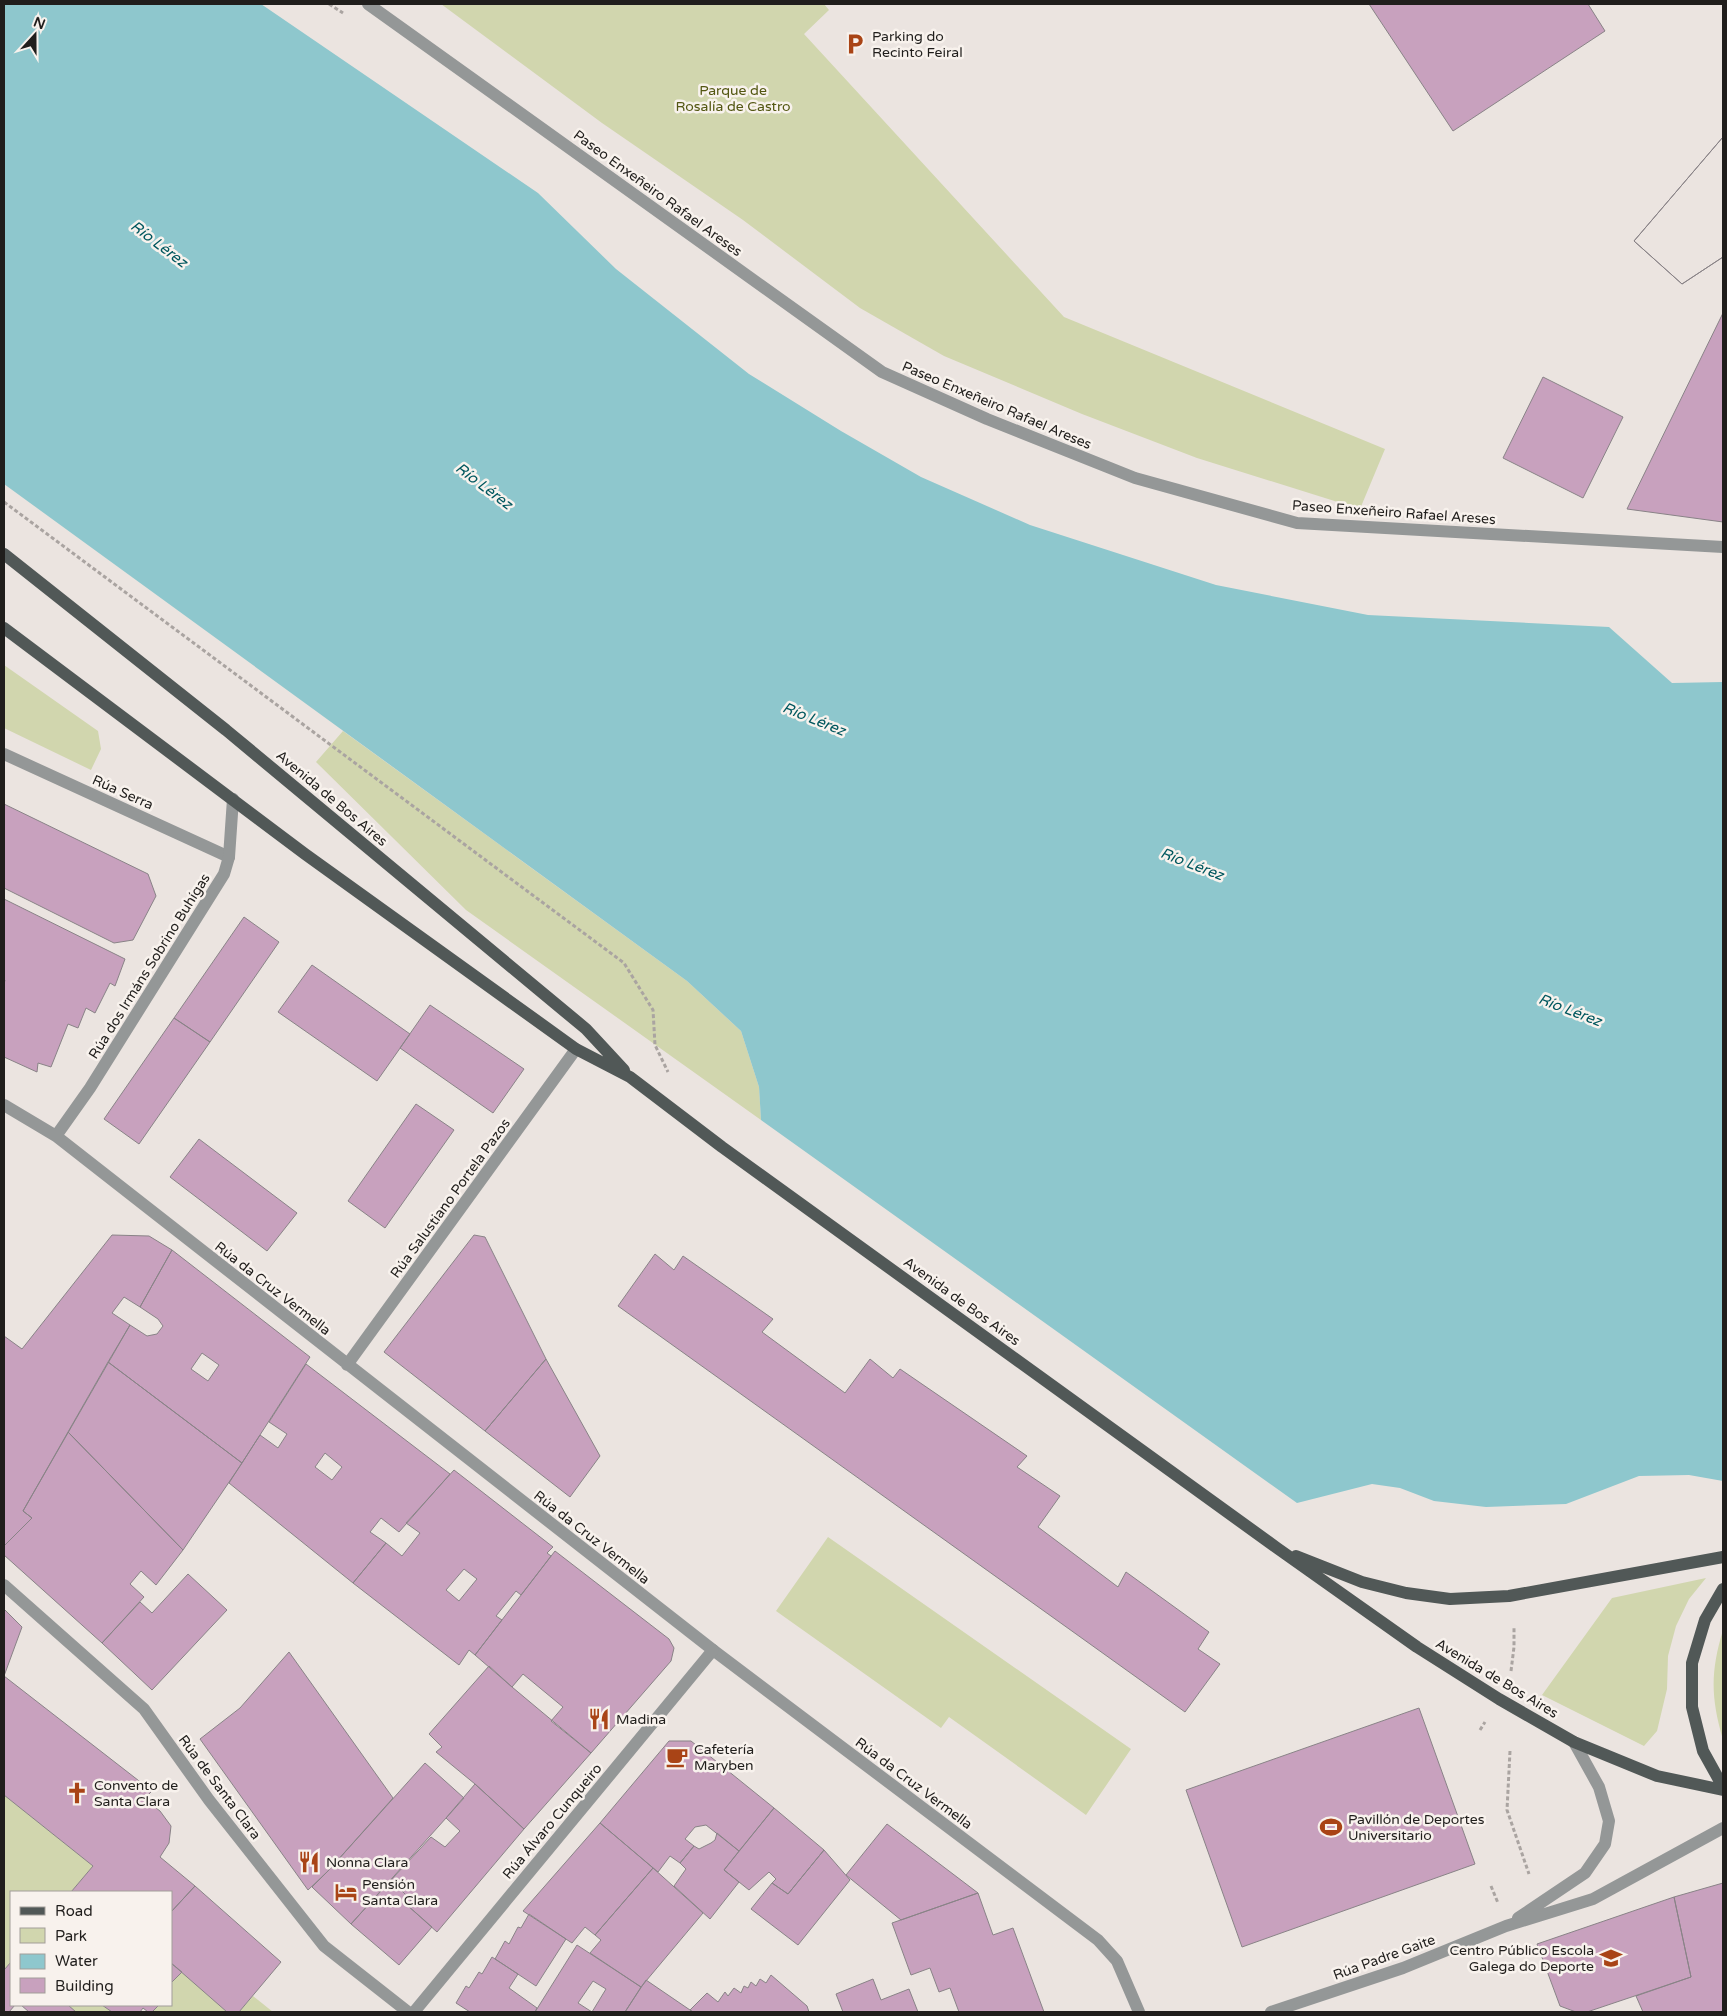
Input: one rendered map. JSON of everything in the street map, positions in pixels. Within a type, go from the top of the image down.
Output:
[{"type":"main road","name":"Avenida de Bos Aires","points":[[4,554],[226,730],[578,1023],[630,1078]]},
{"type":"main road","name":"Avenida de Bos Aires","points":[[4,628],[305,854],[576,1049],[630,1078],[722,1147],[1417,1647],[1498,1699],[1574,1742],[1657,1776],[1723,1789]]},
{"type":"main road","name":"Avenida de Bos Aires","points":[[1277,1548],[1362,1582],[1406,1593],[1450,1599],[1509,1596],[1723,1557]]},
{"type":"main road","points":[[1723,1589],[1705,1620],[1692,1663],[1692,1708],[1703,1751],[1723,1789]]},
{"type":"street","name":"Paseo Enxeñeiro Rafael Areses","points":[[368,4],[882,372],[996,423],[1135,478],[1297,523],[1723,547]]},
{"type":"street","name":"Rúa Serra","points":[[4,754],[229,857]]},
{"type":"street","name":"Rúa dos Irmáns Sobrino Buhígas","points":[[56,1136],[90,1088],[224,874],[229,857],[233,799]]},
{"type":"street","name":"Rúa Salustiano Portela Pazos","points":[[347,1365],[576,1049]]},
{"type":"street","name":"Rúa da Cruz Vermella","points":[[4,1105],[56,1136],[713,1650],[1098,1940],[1117,1961],[1139,2012]]},
{"type":"street","name":"Rúa de Santa Clara","points":[[4,1585],[144,1709],[209,1800],[324,1946],[408,2012]]},
{"type":"street","name":"Rúa Álvaro Cunqueiro","points":[[414,2012],[713,1650]]},
{"type":"street","name":"Rúa Padre Gaite","points":[[1506,1926],[1586,1873],[1605,1844],[1609,1821],[1599,1787],[1574,1742]]},
{"type":"street","name":"Rúa Padre Gaite","points":[[1271,2012],[1403,1968],[1506,1926],[1593,1899],[1723,1828]]},
{"type":"path","points":[[329,4],[345,15]]},
{"type":"path","points":[[4,502],[624,962],[653,1010],[655,1045],[672,1080]]},
{"type":"path","points":[[1511,1671],[1514,1626]]},
{"type":"path","points":[[1510,1751],[1507,1810],[1529,1874]]},
{"type":"path","points":[[1492,1886],[1498,1906]]},
{"type":"green space","name":"Parque de Rosalía de Castro","points":[[441,4],[824,4],[829,10],[804,34],[1064,317],[1385,449],[1360,509],[1197,458],[1082,414],[944,356],[860,308],[743,220],[602,123]]},
{"type":"green space","points":[[4,665],[98,731],[101,749],[91,770],[4,728]]},
{"type":"green space","points":[[343,731],[687,981],[741,1031],[759,1087],[761,1120],[466,910],[316,762]]},
{"type":"green space","points":[[828,1537],[1131,1749],[1086,1815],[949,1717],[941,1728],[776,1611]]},
{"type":"green space","points":[[1706,1578],[1689,1599],[1676,1626],[1668,1656],[1667,1689],[1657,1731],[1644,1746],[1542,1695],[1612,1598]]},
{"type":"green space","points":[[1723,1630],[1723,1740],[1714,1698],[1714,1673]]},
{"type":"green space","points":[[4,1795],[93,1866],[72,1891],[10,1891],[10,1963],[4,1970]]},
{"type":"green space","points":[[182,1972],[227,2012],[152,2012],[158,2006],[172,2006],[172,1982]]},
{"type":"green space","points":[[253,1996],[273,2012],[239,2012]]},
{"type":"green space","points":[[69,2006],[103,2006],[112,2012],[76,2012]]},
{"type":"water","name":"Río Lérez","points":[[4,4],[261,4],[538,193],[616,269],[749,374],[841,431],[921,477],[1030,525],[1216,585],[1368,615],[1609,627],[1672,683],[1723,682],[1723,1481],[1689,1475],[1639,1476],[1566,1504],[1486,1507],[1434,1501],[1400,1488],[1372,1484],[1297,1503],[761,1120],[759,1087],[741,1031],[687,981],[4,484]]},
{"type":"building","points":[[1369,4],[1588,4],[1605,31],[1453,131]]},
{"type":"building","points":[[1723,137],[1723,257],[1682,284],[1634,241]]},
{"type":"building","points":[[1723,137],[1723,257],[1682,284],[1634,241]]},
{"type":"building","points":[[1723,313],[1723,522],[1627,509]]},
{"type":"building","points":[[1543,377],[1623,417],[1583,498],[1503,458]]},
{"type":"building","points":[[4,804],[148,874],[156,896],[133,940],[114,943],[4,888]]},
{"type":"building","points":[[4,899],[125,959],[115,986],[110,983],[95,1013],[86,1008],[78,1028],[68,1024],[51,1067],[38,1063],[37,1072],[4,1057]]},
{"type":"building","points":[[244,917],[279,942],[210,1042],[174,1018]]},
{"type":"building","points":[[312,965],[410,1034],[377,1081],[278,1012]]},
{"type":"building","points":[[430,1005],[524,1069],[493,1113],[400,1048]]},
{"type":"building","points":[[174,1018],[210,1042],[139,1144],[104,1119]]},
{"type":"building","points":[[416,1104],[454,1130],[385,1228],[348,1201]]},
{"type":"building","points":[[199,1139],[297,1213],[267,1251],[170,1177]]},
{"type":"building","points":[[112,1235],[149,1236],[172,1250],[140,1307],[124,1297],[112,1313],[130,1325],[23,1511],[32,1518],[4,1546],[4,1336],[22,1349]]},
{"type":"building","points":[[474,1235],[485,1237],[546,1359],[485,1431],[384,1352]]},
{"type":"building","points":[[172,1250],[310,1357],[242,1463],[108,1362],[130,1325],[147,1336],[157,1334],[163,1326],[158,1319],[140,1307]],"holes":[[[202,1353],[219,1365],[208,1381],[191,1369]]]},
{"type":"building","points":[[655,1254],[674,1270],[683,1256],[773,1319],[762,1332],[845,1393],[870,1359],[893,1378],[900,1369],[1027,1456],[1017,1467],[1060,1496],[1038,1527],[1118,1587],[1126,1572],[1209,1632],[1198,1649],[1220,1664],[1185,1712],[618,1306]]},
{"type":"building","points":[[546,1359],[600,1456],[570,1497],[485,1431]]},
{"type":"building","points":[[108,1362],[242,1463],[183,1550],[68,1432]]},
{"type":"building","points":[[306,1364],[450,1474],[399,1532],[381,1518],[370,1532],[386,1543],[353,1583],[229,1483],[260,1435],[278,1448],[287,1434],[269,1422]],"holes":[[[325,1453],[342,1467],[332,1480],[315,1467]]]},
{"type":"building","points":[[68,1432],[183,1550],[156,1585],[141,1571],[130,1584],[144,1597],[102,1643],[4,1555],[4,1546],[32,1518],[23,1511]]},
{"type":"building","points":[[454,1470],[553,1547],[547,1553],[551,1556],[521,1595],[516,1591],[496,1616],[502,1620],[475,1655],[469,1650],[459,1665],[353,1583],[386,1543],[402,1556],[420,1533],[406,1523]],"holes":[[[464,1569],[477,1579],[459,1601],[446,1590]]]},
{"type":"building","points":[[555,1551],[669,1639],[674,1648],[671,1661],[591,1753],[551,1721],[563,1707],[523,1674],[512,1687],[475,1655]]},
{"type":"building","points":[[188,1574],[227,1610],[152,1690],[102,1643],[140,1602],[152,1613]]},
{"type":"building","points":[[4,1609],[22,1627],[4,1676]]},
{"type":"building","points":[[289,1652],[393,1798],[328,1871],[308,1890],[200,1739],[240,1708]]},
{"type":"building","points":[[489,1666],[591,1753],[524,1829],[475,1784],[436,1752],[442,1747],[429,1734]]},
{"type":"building","name":"Convento de Santa Clara","points":[[4,1676],[152,1791],[144,1799],[160,1811],[171,1826],[169,1843],[160,1857],[195,1886],[172,1911],[172,1891],[72,1891],[93,1866],[4,1795]]},
{"type":"building","name":"Pavillón de Deportes Universitario","points":[[1419,1708],[1475,1864],[1242,1947],[1186,1790]]},
{"type":"building","points":[[669,1741],[691,1741],[774,1808],[739,1851],[706,1825],[695,1827],[685,1839],[694,1846],[680,1863],[670,1856],[658,1872],[600,1823]]},
{"type":"building","points":[[425,1763],[464,1798],[351,1924],[312,1887]]},
{"type":"building","points":[[475,1784],[524,1829],[437,1932],[407,1905],[411,1900],[391,1880],[431,1837],[445,1847],[460,1831],[446,1818]]},
{"type":"building","points":[[774,1808],[824,1850],[788,1894],[772,1883],[776,1879],[769,1872],[749,1890],[724,1870]]},
{"type":"building","points":[[600,1823],[653,1868],[595,1935],[585,1927],[572,1943],[523,1911]]},
{"type":"building","points":[[887,1824],[978,1893],[901,1920],[846,1875]]},
{"type":"building","points":[[717,1833],[739,1851],[724,1870],[739,1882],[710,1919],[674,1886],[686,1869],[680,1863],[694,1846],[699,1849],[711,1843],[715,1840]]},
{"type":"building","points":[[824,1850],[850,1880],[798,1945],[751,1909],[772,1883],[788,1894]]},
{"type":"building","points":[[653,1868],[703,1913],[641,1987],[590,1953],[601,1940],[595,1935]]},
{"type":"building","points":[[391,1880],[411,1900],[407,1905],[432,1927],[399,1965],[351,1924]]},
{"type":"building","points":[[1723,1883],[1723,2012],[1643,2012],[1636,1996],[1691,1977],[1674,1897]]},
{"type":"building","points":[[195,1886],[281,1962],[239,2012],[227,2012],[172,1964],[172,1911]]},
{"type":"building","points":[[978,1893],[993,1935],[1013,1928],[1044,2012],[959,2012],[950,1988],[939,1992],[930,1968],[911,1975],[892,1923]]},
{"type":"building","points":[[1674,1897],[1691,1977],[1587,2012],[1576,2012],[1560,2006],[1537,1944]]},
{"type":"building","points":[[529,1914],[566,1939],[536,1986],[495,1959],[505,1941],[509,1944],[518,1927],[521,1928]]},
{"type":"building","points":[[577,1945],[641,1987],[625,2012],[592,2012],[535,2012]],"holes":[[[593,1981],[606,1989],[592,2012],[578,2003]]]},
{"type":"building","points":[[492,1957],[518,1974],[509,1988],[537,2008],[535,2012],[470,2012],[456,2003],[466,1986],[469,1988],[479,1972],[482,1974]]},
{"type":"building","points":[[10,1963],[10,2006],[14,2006],[9,2012],[4,2012],[4,1970]]},
{"type":"building","points":[[172,1964],[182,1972],[172,1982]]},
{"type":"building","points":[[771,1975],[807,2006],[809,2012],[693,2012],[690,2010],[707,1993],[718,2002],[725,1992],[728,1996],[734,1988],[741,1993],[744,1986],[748,1988],[751,1982],[756,1986],[760,1979],[766,1983]]},
{"type":"building","points":[[873,1979],[881,2000],[909,1989],[918,2012],[843,2012],[836,1994]]},
{"type":"building","points":[[646,1980],[690,2010],[693,2012],[625,2012]]},
{"type":"building","points":[[22,2006],[69,2006],[76,2012],[29,2012]]},
{"type":"building","points":[[103,2006],[158,2006],[152,2012],[148,2012],[143,2008],[140,2012],[112,2012]]},
{"type":"place","name":"Parking do Recinto Feiral","points":[[855,44]]},
{"type":"place","name":"Madina","points":[[599,1719]]},
{"type":"place","name":"Cafetería Maryben","points":[[677,1757]]},
{"type":"place","name":"Convento de Santa Clara","points":[[77,1793]]},
{"type":"place","name":"Pavillón de Deportes Universitario","points":[[1331,1827]]},
{"type":"place","name":"Nonna Clara","points":[[309,1862]]},
{"type":"place","name":"Pensión Santa Clara","points":[[346,1892]]},
{"type":"place","name":"Centro Público Escola Galega do Deporte","points":[[1611,1958]]}]
